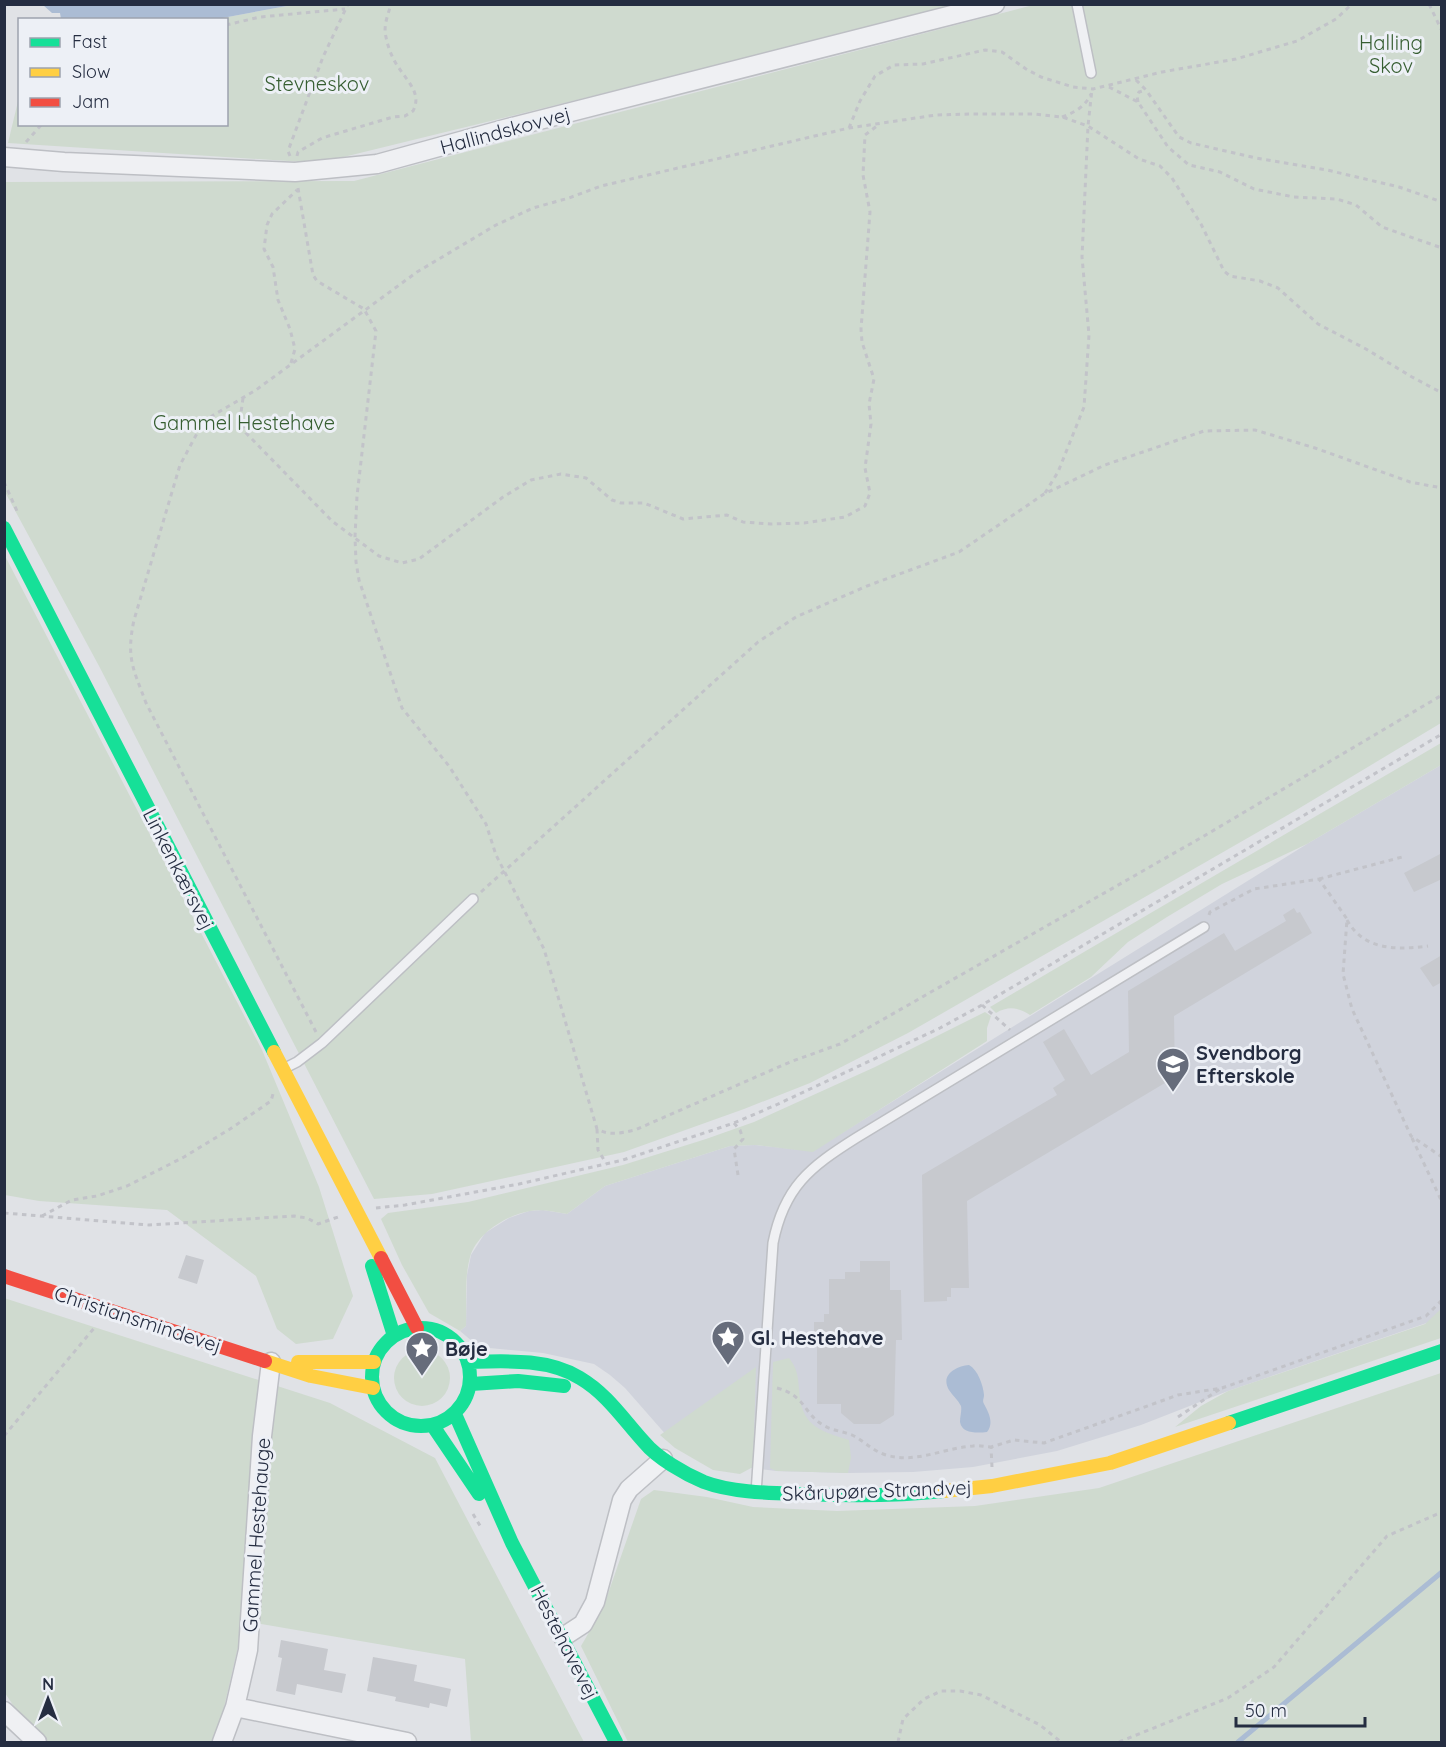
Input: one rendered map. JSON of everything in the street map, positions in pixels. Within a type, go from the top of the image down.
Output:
[{"type":"street","name":"Hallindskovvej","points":[[4,157],[297,181],[377,164],[520,125],[995,4]]},
{"type":"street","name":"Linkenkærsvej","points":[[4,528],[417,1328]]},
{"type":"street","name":"Linkenkærsvej","points":[[355,1209],[394,1336]]},
{"type":"street","name":"Christiansmindevej","points":[[4,1276],[311,1376],[373,1388]]},
{"type":"street","points":[[417,1328],[428,1328],[448,1336],[464,1351],[468,1362],[471,1384],[466,1400],[455,1414],[433,1426],[415,1427],[400,1422],[388,1414],[378,1402],[373,1388],[374,1362],[379,1352],[394,1336],[417,1328]]},
{"type":"street","name":"Skårupøre Strandvej","points":[[468,1362],[522,1361],[551,1367],[579,1377],[611,1402],[645,1444],[663,1459],[705,1482],[756,1493],[829,1495],[924,1493],[992,1486],[1110,1463],[1442,1350]]},
{"type":"street","name":"Christiansmindevej","points":[[271,1362],[374,1362]]},
{"type":"street","name":"Gammel Hestehauge","points":[[222,1743],[235,1707],[248,1650],[262,1436],[271,1362]]},
{"type":"street","points":[[471,1384],[517,1380],[542,1381],[566,1386],[611,1402]]},
{"type":"street","name":"Hestehavevej","points":[[455,1414],[512,1543],[563,1637],[616,1743]]},
{"type":"street","name":"Hestehavevej","points":[[433,1426],[512,1543]]},
{"type":"street","points":[[563,1637],[583,1624],[595,1602],[622,1500],[629,1489],[663,1459]]},
{"type":"street","points":[[235,1707],[407,1743]]},
{"type":"street","points":[[4,1711],[37,1743]]},
{"type":"lane","points":[[1077,4],[1091,73]]},
{"type":"lane","points":[[282,1070],[322,1043],[473,899]]},
{"type":"lane","points":[[756,1493],[773,1243],[778,1221],[788,1199],[802,1178],[827,1156],[1204,927]]},
{"type":"path","points":[[290,364],[295,349],[290,329],[278,300],[273,267],[264,249],[267,225],[272,214],[297,181],[298,152],[315,141],[371,123],[405,116],[413,111],[416,100],[415,91],[398,67],[385,35],[386,22],[392,4]]},
{"type":"path","points":[[849,128],[860,101],[875,76],[894,65],[923,64],[985,50],[1002,52],[1041,77],[1073,87],[1093,89],[1109,87],[1162,72],[1236,59],[1297,41],[1336,19],[1352,4]]},
{"type":"path","points":[[1429,4],[1442,31]]},
{"type":"path","points":[[346,7],[323,57],[288,151],[297,181],[313,274],[317,281],[364,309],[376,332],[361,455],[356,537],[359,580],[402,708],[449,766],[486,824],[504,873],[544,949],[597,1129],[598,1150],[607,1164]]},
{"type":"path","points":[[228,25],[260,17],[346,7]]},
{"type":"path","points":[[1044,494],[1058,472],[1084,407],[1089,335],[1082,257],[1088,126],[1093,89],[1091,73]]},
{"type":"path","points":[[1136,80],[1146,90],[1179,137],[1191,143],[1256,158],[1327,170],[1399,187],[1442,202]]},
{"type":"path","points":[[1109,87],[1138,102]]},
{"type":"path","points":[[1062,117],[1087,103],[1093,89]]},
{"type":"path","points":[[1146,90],[1139,92],[1138,102],[1168,147],[1189,165],[1220,172],[1254,189],[1294,197],[1336,199],[1356,205],[1382,227],[1442,248]]},
{"type":"path","points":[[322,1043],[146,703],[130,662],[129,642],[180,465],[201,426],[417,272],[496,225],[533,208],[601,186],[849,128],[936,115],[1035,114],[1062,117],[1088,126],[1139,159],[1160,166],[1172,178],[1202,224],[1224,271],[1230,276],[1260,281],[1278,288],[1318,324],[1442,393]]},
{"type":"path","points":[[243,398],[240,420],[246,433],[332,521],[380,556],[402,563],[419,559],[503,497],[531,480],[561,474],[586,478],[612,500],[621,503],[644,503],[683,519],[727,515],[742,522],[761,524],[804,523],[845,517],[865,506],[870,493],[865,468],[871,424],[868,404],[873,379],[862,336],[864,270],[870,212],[863,166],[865,135],[879,125]]},
{"type":"path","points":[[20,146],[29,141],[40,126]]},
{"type":"path","points":[[473,899],[758,642],[796,617],[867,586],[959,552],[1044,494],[1105,465],[1204,431],[1255,430],[1315,448],[1410,482],[1442,488]]},
{"type":"path","points":[[597,1129],[611,1134],[635,1130],[790,1062],[840,1044],[1204,836],[1442,695]]},
{"type":"path","points":[[4,1213],[149,1225],[294,1216],[307,1218],[318,1224],[355,1209],[405,1205],[519,1184],[623,1160],[734,1123],[940,1028],[1442,734]]},
{"type":"path","points":[[1204,927],[1210,912],[1254,889],[1319,879],[1406,856]]},
{"type":"path","points":[[1319,879],[1354,932],[1380,946],[1406,949],[1428,946]]},
{"type":"path","points":[[1347,919],[1343,974],[1352,1009],[1442,1202]]},
{"type":"path","points":[[982,1005],[1020,1040]]},
{"type":"path","points":[[41,1217],[72,1200],[97,1196],[127,1186],[184,1157],[230,1129],[271,1101],[282,1070]]},
{"type":"path","points":[[734,1123],[740,1130],[742,1139],[734,1149],[738,1175]]},
{"type":"path","points":[[1411,1136],[1442,1158]]},
{"type":"path","points":[[764,1386],[792,1394],[802,1401],[823,1425],[853,1435],[869,1448],[885,1455],[900,1458],[920,1457],[973,1446],[991,1447],[1014,1440],[1044,1443],[1178,1395],[1222,1388],[1426,1316],[1442,1300]]},
{"type":"path","points":[[4,1436],[108,1310]]},
{"type":"path","points":[[1163,1445],[1160,1429],[1222,1388]]},
{"type":"path","points":[[991,1447],[992,1486]]},
{"type":"path","points":[[1119,1743],[1228,1698],[1274,1666],[1388,1536],[1442,1512]]},
{"type":"path","points":[[898,1743],[903,1719],[924,1700],[941,1691],[960,1691],[981,1695],[1040,1725],[1061,1743]]},
{"type":"shaded area","name":"Svendborg Efterskole","points":[[1441,765],[1441,1318],[1228,1391],[1141,1425],[1057,1451],[973,1467],[913,1472],[848,1473],[776,1471],[703,1462],[668,1437],[625,1388],[594,1364],[543,1353],[479,1347],[460,1331],[466,1326],[467,1275],[471,1255],[485,1233],[509,1218],[529,1211],[543,1210],[567,1214],[605,1186],[730,1146],[755,1145],[813,1151],[1307,844]]},
{"type":"green space","name":"Stevneskov","points":[[292,5],[964,5],[319,163],[8,143],[18,101],[18,126],[228,126],[228,18],[222,18]]},
{"type":"green space","name":"Gammel Hestehave","points":[[1033,5],[1441,5],[1441,723],[1293,812],[908,1033],[810,1083],[624,1152],[432,1194],[374,1199],[99,666],[5,492],[4,182],[354,181]]},
{"type":"green space","points":[[4,554],[262,1050],[319,1187],[353,1296],[333,1339],[296,1344],[277,1329],[256,1276],[167,1210],[39,1201],[5,1195]]},
{"type":"green space","points":[[1441,743],[1441,765],[1307,844],[1222,884],[1167,917],[1128,942],[1091,977],[1030,1015],[1013,1008],[996,1013],[990,1007]]},
{"type":"green space","points":[[985,1012],[991,1016],[987,1028],[987,1041],[813,1152],[756,1145],[730,1146],[605,1186],[567,1214],[535,1210],[512,1216],[494,1226],[479,1240],[470,1257],[466,1282],[466,1326],[460,1331],[429,1313],[402,1265],[381,1219],[388,1213],[468,1202],[623,1165],[706,1139],[754,1122],[875,1067]]},
{"type":"green space","points":[[4,1298],[330,1403],[435,1458],[584,1742],[471,1742],[465,1659],[244,1621],[216,1742],[45,1742],[19,1714],[5,1693]]},
{"type":"green space","points":[[1441,1309],[1441,1338],[1175,1427],[1201,1406],[1228,1391],[1425,1324]]},
{"type":"green space","points":[[422,1350],[433,1352],[442,1358],[448,1367],[450,1378],[448,1389],[442,1398],[433,1404],[422,1406],[411,1404],[402,1398],[396,1389],[394,1378],[396,1367],[402,1358],[411,1352]]},
{"type":"green space","points":[[789,1358],[797,1372],[800,1401],[807,1418],[820,1429],[849,1440],[851,1458],[848,1473],[776,1471],[770,1468],[773,1362]]},
{"type":"green space","points":[[756,1367],[753,1467],[740,1474],[713,1470],[675,1448],[660,1435]]},
{"type":"green space","points":[[1441,1373],[1441,1742],[628,1742],[581,1646],[603,1608],[641,1499],[654,1490],[707,1497],[753,1507],[837,1511],[975,1506],[1099,1488]]},
{"type":"water","points":[[43,5],[292,5],[222,18],[61,18],[60,13],[52,13]]},
{"type":"water","points":[[969,1365],[977,1374],[982,1387],[983,1401],[990,1422],[987,1432],[970,1432],[961,1426],[961,1406],[947,1385],[946,1380],[951,1372]]},
{"type":"building","points":[[1442,853],[1442,879],[1414,892],[1404,873]]},
{"type":"building","points":[[1294,908],[1297,913],[1300,912],[1312,933],[1174,1016],[1175,1077],[967,1201],[969,1288],[951,1288],[951,1297],[947,1297],[947,1301],[924,1302],[922,1175],[1057,1095],[1053,1088],[1065,1080],[1043,1042],[1064,1029],[1091,1075],[1129,1052],[1128,991],[1224,933],[1235,951],[1286,921],[1283,915]]},
{"type":"building","points":[[1442,955],[1442,982],[1433,987],[1420,968]]},
{"type":"building","points":[[186,1255],[204,1260],[197,1284],[178,1278]]},
{"type":"building","points":[[860,1261],[890,1261],[890,1290],[901,1290],[902,1340],[896,1340],[894,1415],[880,1424],[854,1424],[841,1413],[841,1404],[817,1404],[817,1346],[814,1346],[814,1322],[824,1322],[824,1314],[829,1314],[829,1279],[845,1279],[845,1272],[860,1272]]},
{"type":"building","points":[[281,1640],[328,1649],[324,1670],[346,1674],[342,1693],[297,1684],[295,1695],[276,1691],[282,1658],[278,1657]]},
{"type":"building","points":[[373,1657],[417,1665],[414,1681],[451,1689],[447,1707],[430,1703],[429,1708],[395,1701],[396,1697],[367,1691]]},
{"type":"waterway","points":[[1238,1742],[1442,1572]]},
{"type":"traffic: fast","points":[[4,528],[274,1052]]},
{"type":"traffic: fast","points":[[372,1266],[394,1336]]},
{"type":"traffic: fast","points":[[421,1328],[440,1331],[456,1342],[467,1358],[470,1377],[467,1396],[456,1412],[440,1423],[421,1426],[402,1423],[386,1412],[375,1396],[372,1377],[375,1358],[386,1342],[402,1331],[421,1328]]},
{"type":"traffic: fast","points":[[1229,1423],[1442,1351]]},
{"type":"traffic: fast","points":[[469,1362],[540,1364],[580,1378],[590,1384],[614,1407],[656,1454],[688,1475],[715,1486],[753,1492],[838,1495],[892,1495],[944,1491]]},
{"type":"traffic: fast","points":[[471,1384],[518,1381],[564,1386]]},
{"type":"traffic: fast","points":[[455,1414],[512,1543],[616,1742]]},
{"type":"traffic: fast","points":[[433,1426],[479,1494]]},
{"type":"traffic: slow","points":[[274,1052],[381,1258]]},
{"type":"traffic: slow","points":[[265,1361],[311,1376],[373,1388]]},
{"type":"traffic: slow","points":[[298,1362],[374,1362]]},
{"type":"traffic: slow","points":[[944,1491],[992,1486],[1110,1463],[1229,1423]]},
{"type":"traffic: jam","points":[[381,1258],[417,1328]]},
{"type":"traffic: jam","points":[[4,1276],[265,1361]]},
{"type":"place","name":"Svendborg Efterskole","points":[[1173,1093]]},
{"type":"place","name":"Gl. Hestehave","points":[[728,1366]]},
{"type":"place","name":"Bøje","points":[[422,1377]]},
{"type":"park label","name":"Halling Skov","points":[[1391,54]]}]
